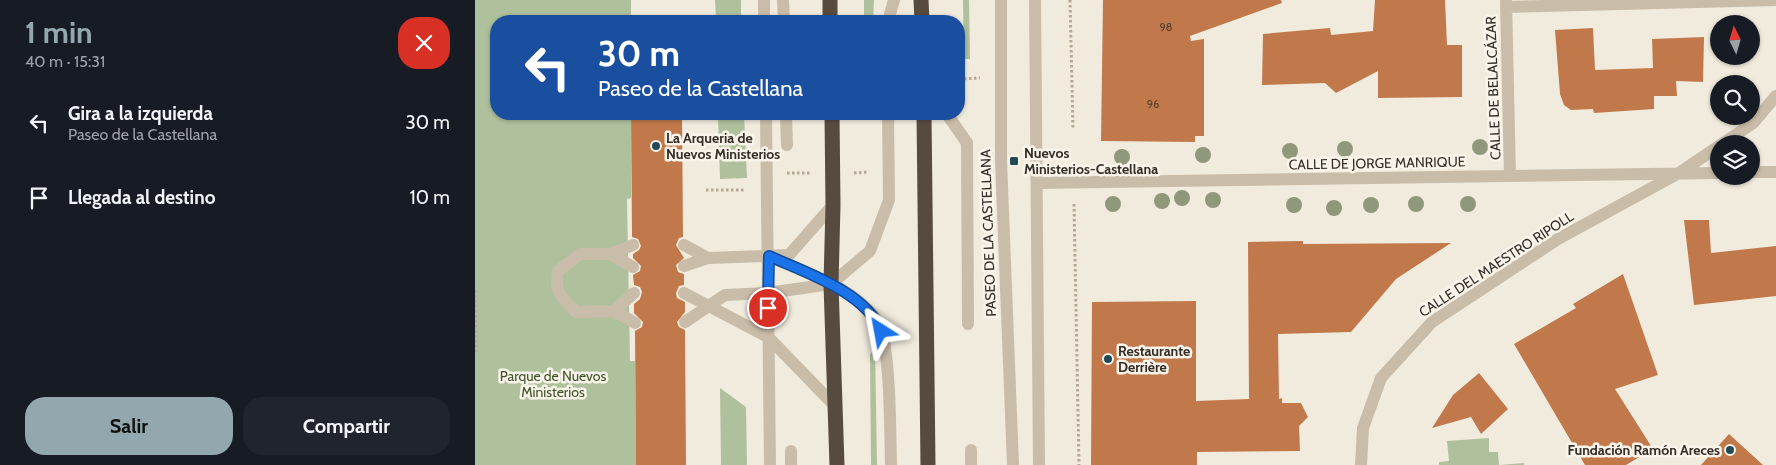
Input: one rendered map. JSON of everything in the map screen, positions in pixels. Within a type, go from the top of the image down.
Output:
[{"type":"highway","points":[[830,0],[830,15]]},
{"type":"highway","points":[[921,0],[922,15]]},
{"type":"highway","points":[[832,120],[831,284],[837,465]]},
{"type":"highway","points":[[924,120],[928,465]]},
{"type":"street","points":[[764,0],[764,15]]},
{"type":"street","points":[[783,0],[784,15]]},
{"type":"street","points":[[890,15],[894,0]]},
{"type":"street","name":"PASEO DE LA CASTELLANA","points":[[1001,0],[1001,161],[1013,465]]},
{"type":"street","points":[[1035,0],[1039,465]]},
{"type":"street","points":[[1506,3],[1776,0]]},
{"type":"street","name":"CALLE DE BELALCÁZAR","points":[[1506,3],[1511,176]]},
{"type":"street","points":[[1735,135],[1753,123],[1776,96]]},
{"type":"street","points":[[766,120],[771,465]]},
{"type":"street","points":[[786,120],[787,145]]},
{"type":"street","points":[[685,322],[725,295],[768,293],[831,284],[870,251],[889,200],[888,120]]},
{"type":"street","points":[[951,120],[967,143],[968,324]]},
{"type":"street","name":"CALLE DEL MAESTRO RIPOLL","points":[[1361,465],[1363,428],[1381,378],[1431,322],[1558,239],[1679,173],[1710,152]]},
{"type":"street","name":"CALLE DE JORGE MANRIQUE","points":[[1037,183],[1710,172]]},
{"type":"street","points":[[1760,172],[1776,172]]},
{"type":"street","points":[[684,266],[708,258],[789,255],[833,204]]},
{"type":"street","points":[[633,245],[610,254],[580,254],[557,271],[556,283],[558,294],[576,312],[615,311],[635,323]]},
{"type":"street","points":[[683,245],[708,258]]},
{"type":"street","points":[[610,254],[633,267]]},
{"type":"street","points":[[769,256],[831,284],[863,305],[877,321],[885,341],[891,465]]},
{"type":"street","points":[[615,311],[633,293]]},
{"type":"street","points":[[684,294],[709,305],[768,337],[836,407]]},
{"type":"street","points":[[971,450],[971,465]]},
{"type":"street","points":[[791,451],[791,465]]},
{"type":"path","points":[[1070,0],[1073,129]]},
{"type":"path","points":[[707,190],[753,190],[754,174],[870,172],[870,163]]},
{"type":"path","points":[[1074,183],[1079,465]]},
{"type":"path","points":[[475,290],[476,352]]},
{"type":"green space","name":"Parque de Nuevos Ministerios","points":[[475,0],[631,0],[631,15],[490,15],[490,120],[631,120],[631,198],[627,199],[630,361],[635,361],[636,465],[475,465]]},
{"type":"green space","points":[[715,0],[741,0],[741,15],[716,15]]},
{"type":"green space","points":[[864,0],[874,0],[873,15],[864,15]]},
{"type":"green space","points":[[963,0],[969,0],[970,59],[965,59],[965,15],[963,15]]},
{"type":"green space","points":[[718,120],[744,120],[747,178],[720,179]]},
{"type":"green space","points":[[875,346],[877,465],[871,465],[870,355]]},
{"type":"green space","points":[[720,388],[746,407],[747,465],[721,465]]},
{"type":"green space","points":[[1489,438],[1489,452],[1498,452],[1499,465],[1439,465],[1439,462],[1449,461],[1447,441]]},
{"type":"green space","points":[[1524,463],[1524,465],[1499,465]]},
{"type":"building","points":[[1103,0],[1281,0],[1282,3],[1190,36],[1191,41],[1204,39],[1204,136],[1195,136],[1195,142],[1101,141]]},
{"type":"building","points":[[1375,0],[1445,0],[1447,45],[1462,45],[1462,97],[1378,98],[1378,71],[1336,93],[1325,83],[1262,85],[1263,34],[1330,28],[1331,35],[1373,31]]},
{"type":"building","points":[[1593,28],[1595,70],[1653,68],[1652,39],[1704,37],[1703,82],[1676,81],[1677,96],[1654,96],[1654,109],[1594,113],[1593,109],[1571,110],[1564,105],[1560,94],[1555,30]]},
{"type":"building","points":[[631,120],[682,120],[683,237],[679,238],[676,245],[684,258],[676,265],[678,272],[684,274],[684,285],[679,286],[676,293],[677,298],[685,302],[685,312],[677,322],[679,327],[685,330],[686,465],[636,465],[635,331],[642,327],[643,322],[634,313],[634,304],[640,299],[642,292],[640,287],[634,285],[633,275],[640,271],[641,266],[633,258],[633,254],[641,246],[638,239],[632,237]]},
{"type":"building","points":[[1684,220],[1709,220],[1711,253],[1776,246],[1776,296],[1694,305]]},
{"type":"building","points":[[1303,241],[1303,244],[1451,243],[1396,279],[1351,332],[1278,334],[1279,399],[1282,398],[1282,403],[1301,403],[1308,417],[1299,426],[1300,451],[1197,452],[1197,465],[1091,465],[1092,302],[1196,301],[1196,401],[1249,399],[1248,242]]},
{"type":"building","points":[[1623,274],[1658,375],[1615,389],[1653,449],[1626,465],[1585,465],[1514,344],[1576,308],[1573,304]]},
{"type":"building","points":[[1479,373],[1508,409],[1481,434],[1471,417],[1432,428],[1453,395]]},
{"type":"building","name":"Fundación Ramón Areces","points":[[1729,434],[1763,465],[1701,465]]},
{"type":"place","name":"La Arqueria de Nuevos Ministerios","points":[[656,146]]},
{"type":"place","name":"Nuevos Ministerios-Castellana","points":[[1014,161]]},
{"type":"place","name":"Restaurante Derrière","points":[[1108,359]]},
{"type":"place","name":"Fundación Ramón Areces","points":[[1730,450]]},
{"type":"route","points":[[768,308],[769,256],[831,284],[863,305],[877,321],[881,331]]}]
